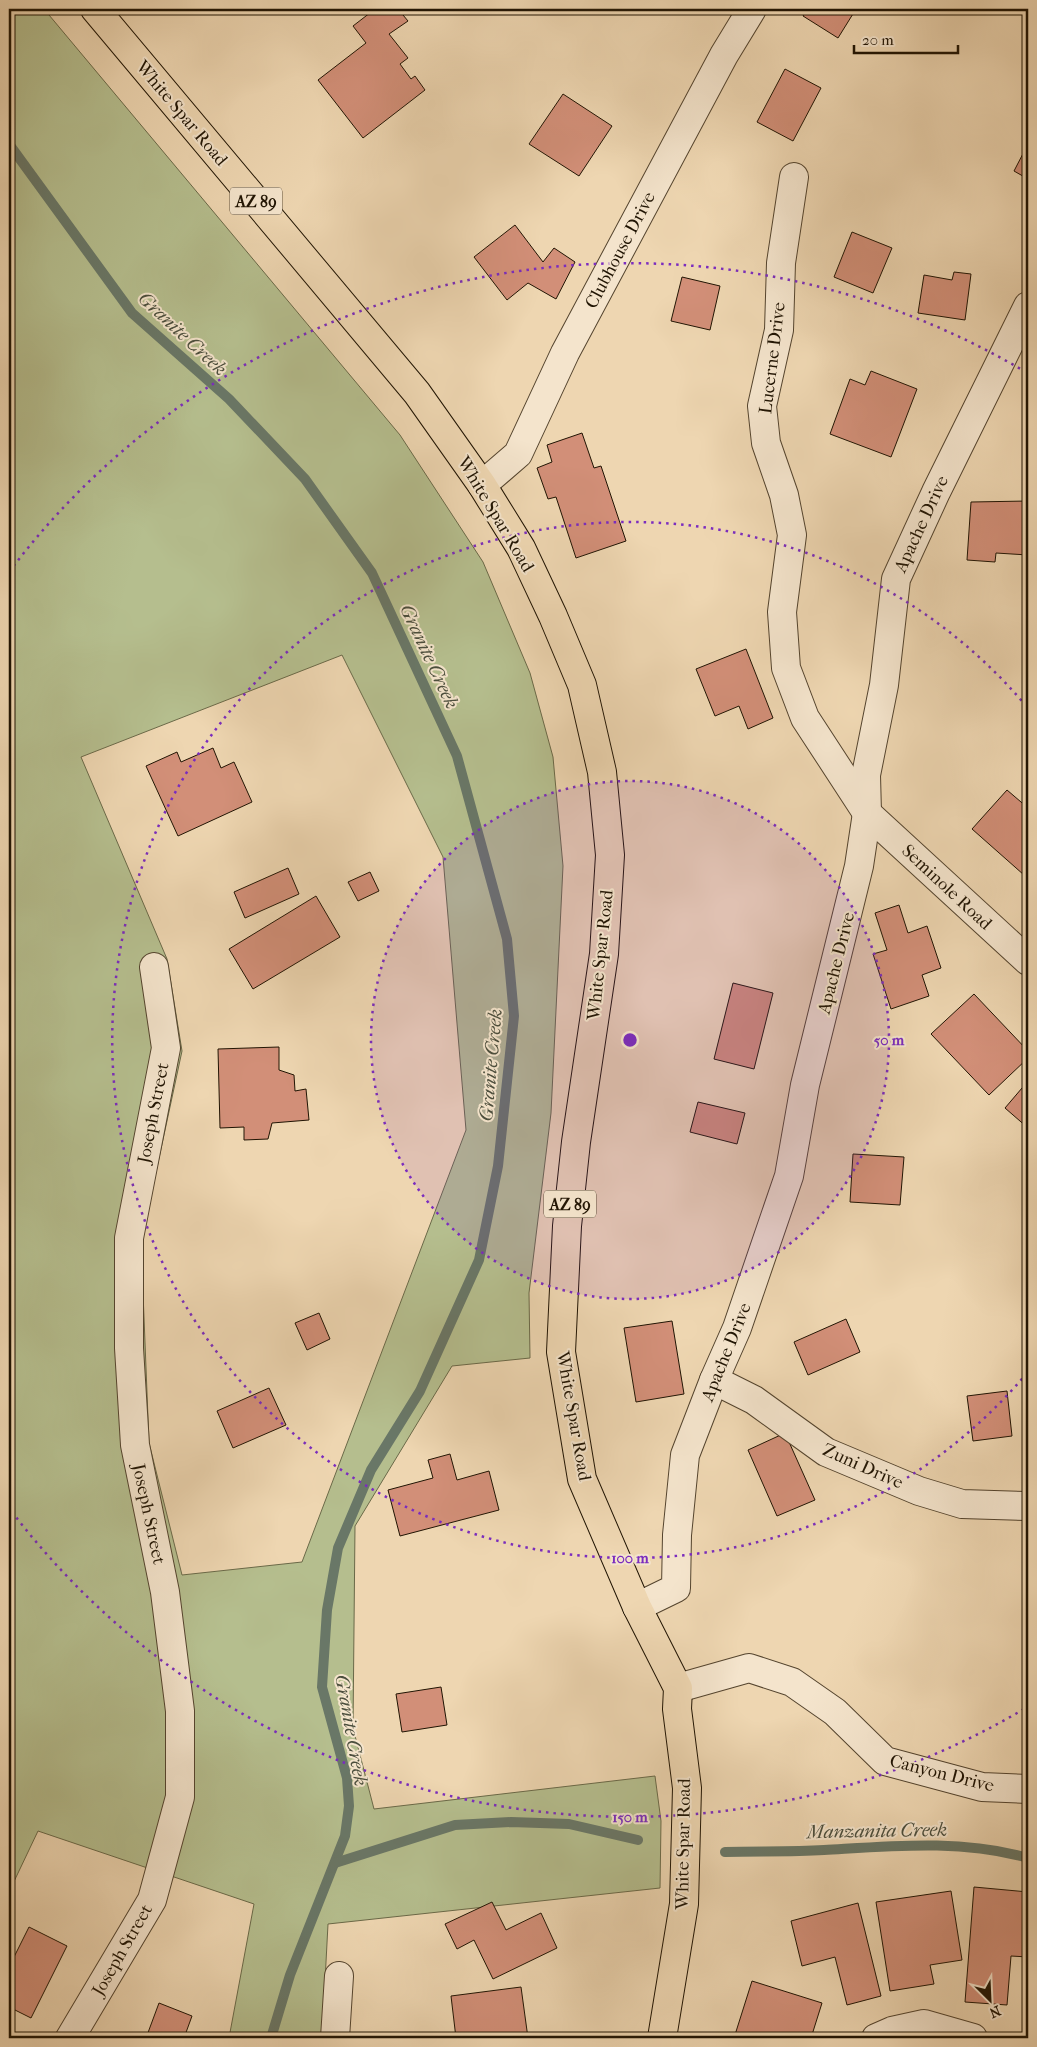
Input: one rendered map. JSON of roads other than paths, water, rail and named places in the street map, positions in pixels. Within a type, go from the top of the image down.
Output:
[{"type":"main road","name":"White Spar Road","points":[[95,9],[417,393],[482,485],[521,548],[554,616],[582,685],[602,772],[610,855],[604,944],[567,1226],[561,1352],[582,1479],[637,1608],[678,1688],[677,1709],[687,1788],[684,1904],[662,2038]]},
{"type":"street","name":"Clubhouse Drive","points":[[482,485],[518,454],[565,353],[724,55],[752,9]]},
{"type":"street","name":"Lucerne Drive","points":[[794,177],[782,263],[779,330],[762,406],[766,444],[784,495],[792,535],[782,612],[786,668],[805,718],[867,813]]},
{"type":"street","name":"Apache Drive","points":[[637,1608],[676,1588],[677,1535],[685,1455],[714,1380],[737,1328],[789,1176],[806,1085],[860,866],[867,813],[866,775],[884,684],[896,579],[936,492],[1028,306]]},
{"type":"street","name":"Seminole Road","points":[[867,813],[1028,962]]},
{"type":"street","name":"Joseph Street","points":[[70,2038],[152,1900],[180,1797],[180,1710],[165,1592],[135,1445],[129,1348],[129,1238],[166,1048],[154,967]]},
{"type":"street","name":"Zuni Drive","points":[[714,1380],[754,1400],[826,1452],[919,1491],[962,1504],[1028,1506]]},
{"type":"street","name":"Canyon Drive","points":[[678,1688],[749,1668],[792,1682],[835,1712],[885,1761],[982,1787],[1028,1789]]},
{"type":"street","points":[[335,2038],[339,1976]]},
{"type":"street","points":[[876,2038],[892,2031],[924,2024],[974,2038]]},
{"type":"waterway","name":"Granite Creek","points":[[9,144],[132,313],[229,399],[305,479],[372,573],[457,756],[507,939],[514,1016],[498,1166],[479,1260],[420,1391],[371,1470],[338,1548],[327,1610],[322,1687],[347,1778],[349,1806],[345,1836],[290,1975],[271,2038]]},
{"type":"waterway","name":"Manzanita Creek","points":[[335,1863],[455,1825],[511,1822],[569,1824],[638,1840]]},
{"type":"waterway","name":"Manzanita Creek","points":[[725,1852],[812,1851],[927,1845],[978,1848],[1028,1858]]}]
